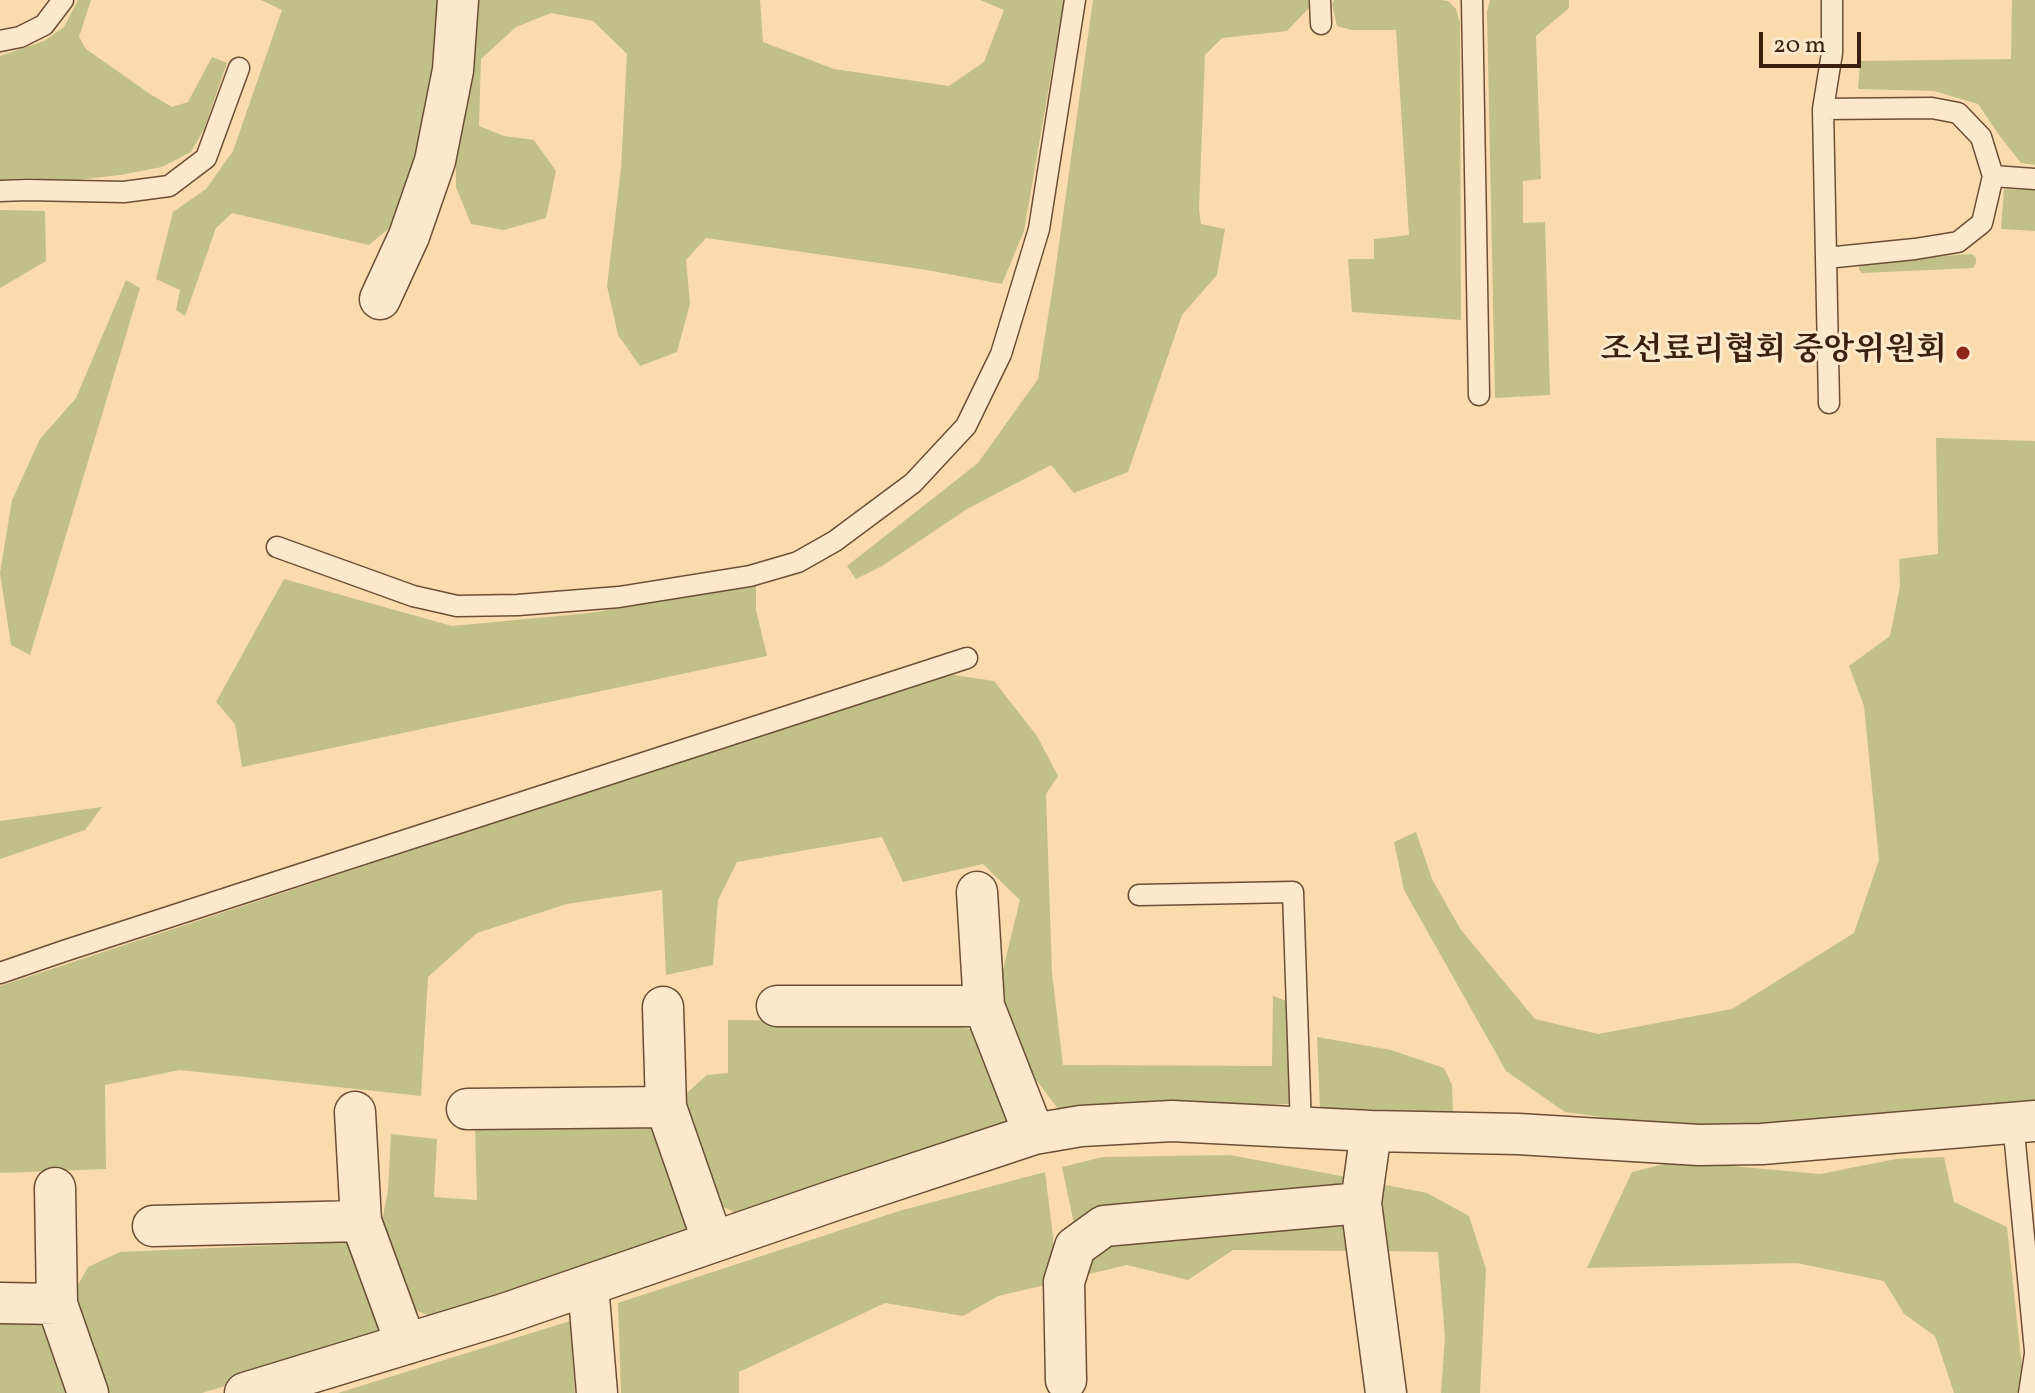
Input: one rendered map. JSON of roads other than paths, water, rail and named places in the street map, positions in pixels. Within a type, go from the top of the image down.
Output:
[{"type":"street","points":[[380,299],[409,236],[435,161],[453,70],[458,0]]},
{"type":"street","points":[[977,892],[984,1006],[1034,1134]]},
{"type":"street","points":[[777,1006],[984,1006]]},
{"type":"street","points":[[663,1007],[666,1107],[713,1242]]},
{"type":"street","points":[[467,1109],[666,1107]]},
{"type":"street","points":[[355,1112],[361,1221],[406,1344]]},
{"type":"street","points":[[245,1393],[326,1381],[406,1344],[504,1314],[1034,1134],[1081,1126],[1172,1121],[1371,1131],[1518,1134],[1699,1145],[1762,1144],[2024,1122]]},
{"type":"street","points":[[1371,1131],[1361,1203],[1386,1393]]},
{"type":"street","points":[[55,1188],[57,1304],[88,1393]]},
{"type":"street","points":[[1066,1380],[1064,1282],[1075,1247],[1104,1226],[1361,1203]]},
{"type":"street","points":[[153,1226],[361,1221]]},
{"type":"street","points":[[588,1285],[597,1393]]},
{"type":"street","points":[[0,1303],[57,1304]]},
{"type":"lane","points":[[0,41],[20,37],[44,25],[63,0]]},
{"type":"lane","points":[[277,547],[413,596],[457,606],[619,597],[750,576],[798,562],[835,541],[913,483],[966,426],[1001,354],[1039,229],[1075,0]]},
{"type":"lane","points":[[1320,0],[1321,24]]},
{"type":"lane","points":[[1472,0],[1479,395]]},
{"type":"lane","points":[[1829,403],[1823,109],[1832,53],[1832,0]]},
{"type":"lane","points":[[0,191],[124,192],[169,186],[206,158],[239,68]]},
{"type":"lane","points":[[1823,109],[1932,108],[1958,113],[1981,137],[1993,176],[1982,223],[1958,242],[1826,258]]},
{"type":"lane","points":[[1993,176],[2035,179]]},
{"type":"lane","points":[[0,973],[967,658]]},
{"type":"lane","points":[[1139,895],[1293,892],[1301,1128]]},
{"type":"lane","points":[[2024,1122],[2035,1352],[2029,1393]]},
{"type":"place","name":"조선료리협회 중앙위원회","points":[[1963,353]]}]
